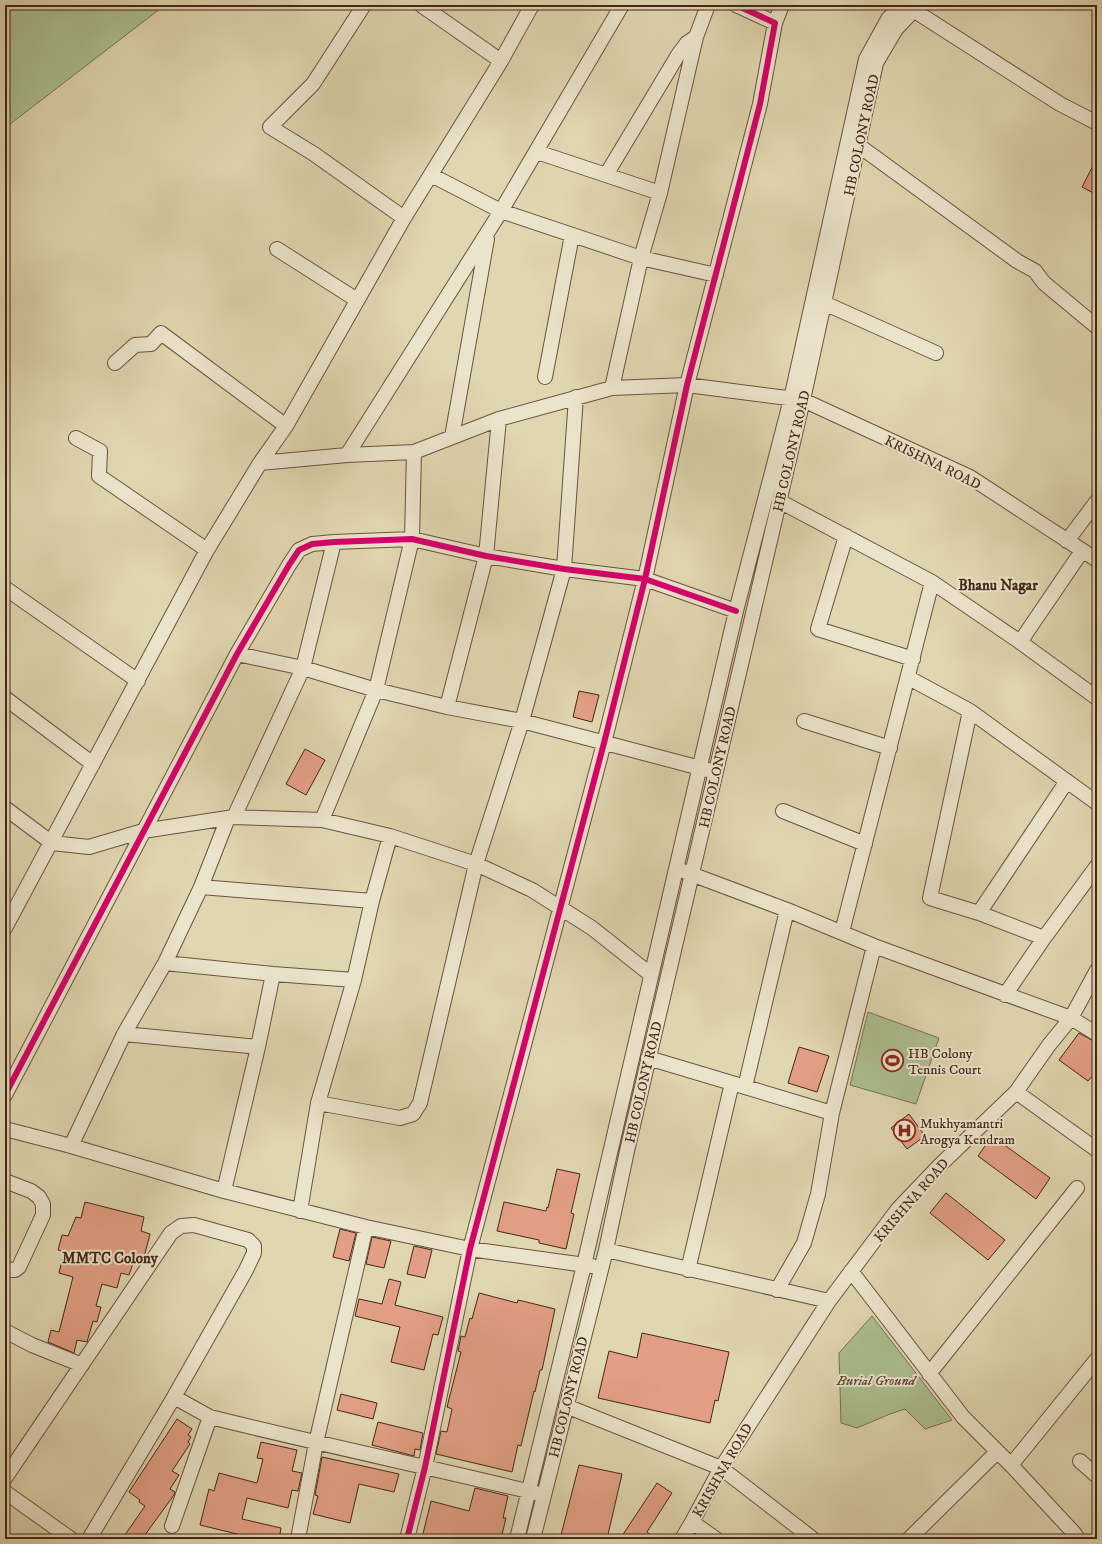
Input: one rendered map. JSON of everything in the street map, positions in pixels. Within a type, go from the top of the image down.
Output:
[{"type":"street","points":[[364,5],[313,84],[270,127],[314,154],[404,218]]},
{"type":"street","points":[[422,5],[501,61]]},
{"type":"street","points":[[5,928],[208,550],[260,463],[286,426],[404,218],[501,61],[532,5]]},
{"type":"street","points":[[348,455],[502,211],[622,5]]},
{"type":"street","points":[[612,388],[641,258],[660,193],[696,37],[708,5]]},
{"type":"street","points":[[736,5],[775,23]]},
{"type":"street","points":[[407,1539],[425,1467],[470,1249],[604,742],[645,579],[687,385],[760,104],[775,23],[782,5]]},
{"type":"street","points":[[516,1539],[584,1265],[650,974],[700,769],[736,611],[797,399],[866,59],[888,19],[910,6],[1060,104],[1097,123]]},
{"type":"street","name":"HB COLONY ROAD","points":[[533,1539],[602,1268],[648,1058],[779,501],[797,399],[824,303],[876,63],[910,6]]},
{"type":"street","points":[[606,175],[683,47],[696,37]]},
{"type":"street","points":[[858,145],[1017,261],[1035,271],[1044,283],[1097,327]]},
{"type":"street","points":[[537,152],[660,193]]},
{"type":"street","points":[[431,175],[502,211],[641,258],[716,275]]},
{"type":"street","points":[[452,437],[489,232]]},
{"type":"street","points":[[546,377],[572,235]]},
{"type":"street","points":[[277,249],[358,300]]},
{"type":"street","points":[[824,303],[936,353]]},
{"type":"street","points":[[115,362],[135,345],[151,344],[162,333],[286,426]]},
{"type":"street","name":"KRISHNA ROAD","points":[[260,463],[348,455],[414,452],[499,419],[612,388],[687,385],[797,399],[970,477],[1097,560]]},
{"type":"street","points":[[318,1103],[400,1118],[413,1114],[420,1102],[476,864],[522,722],[564,569],[576,397]]},
{"type":"street","points":[[447,707],[486,556],[499,419]]},
{"type":"street","points":[[76,438],[100,452],[98,476],[208,550]]},
{"type":"street","points":[[322,820],[376,690],[412,538],[414,452]]},
{"type":"street","points":[[779,501],[932,582],[1020,642],[1097,698]]},
{"type":"street","points":[[1067,541],[1097,501]]},
{"type":"street","points":[[846,536],[818,629],[913,659]]},
{"type":"street","points":[[5,1095],[142,831],[237,654],[299,550],[312,544],[412,538],[486,556],[564,569],[645,579],[736,611]]},
{"type":"street","points":[[71,1146],[124,1034],[165,963],[201,887],[231,818],[303,668],[334,542]]},
{"type":"street","points":[[1020,642],[1082,551]]},
{"type":"street","points":[[842,932],[909,678],[932,582]]},
{"type":"street","points":[[5,588],[138,681]]},
{"type":"street","points":[[237,654],[303,668],[376,690],[447,707],[522,722],[604,742],[700,769],[716,772]]},
{"type":"street","points":[[909,678],[970,711],[1097,803]]},
{"type":"street","points":[[5,698],[93,764]]},
{"type":"street","points":[[970,711],[930,898],[979,913],[1044,938]]},
{"type":"street","points":[[804,720],[890,748]]},
{"type":"street","points":[[979,913],[1067,781]]},
{"type":"street","points":[[5,808],[52,843],[89,847],[142,831],[231,818],[322,820],[390,836],[476,864],[532,890],[592,928],[650,974]]},
{"type":"street","points":[[783,811],[864,844]]},
{"type":"street","points":[[300,1210],[318,1103],[354,980],[372,900],[390,836]]},
{"type":"street","points":[[1006,995],[1044,938],[1097,866]]},
{"type":"street","points":[[676,869],[787,910],[874,946],[1071,1018],[1097,1034]]},
{"type":"street","points":[[201,887],[372,900]]},
{"type":"street","points":[[688,1270],[787,910]]},
{"type":"street","points":[[777,1290],[804,1243],[818,1194],[832,1113],[874,946]]},
{"type":"street","points":[[165,963],[273,974],[354,980]]},
{"type":"street","name":"KRISHNA ROAD","points":[[682,1539],[721,1468],[829,1301],[898,1209],[939,1166],[1016,1092],[1048,1045],[1071,1018],[1097,970]]},
{"type":"street","points":[[224,1191],[258,1047],[273,974]]},
{"type":"street","points":[[124,1034],[258,1047]]},
{"type":"street","points":[[648,1058],[832,1113]]},
{"type":"street","points":[[1016,1092],[1097,1150]]},
{"type":"street","points":[[5,1129],[71,1146],[224,1191],[366,1226],[470,1249],[602,1268]]},
{"type":"street","points":[[5,1181],[31,1191],[39,1197],[43,1204],[43,1215],[19,1267],[15,1270],[10,1270],[5,1267]]},
{"type":"street","points":[[928,1374],[1076,1188]]},
{"type":"street","points":[[5,1478],[171,1233],[181,1226],[194,1225],[248,1240],[254,1246],[254,1253],[174,1397],[89,1539]]},
{"type":"street","points":[[298,1539],[316,1443],[366,1226]]},
{"type":"street","points":[[606,1250],[688,1270],[829,1301]]},
{"type":"street","points":[[851,1271],[928,1374],[963,1417],[1011,1465],[1078,1539]]},
{"type":"street","points":[[5,1331],[32,1345],[82,1364]]},
{"type":"street","points":[[1011,1465],[1097,1359]]},
{"type":"street","points":[[174,1397],[210,1417],[316,1443],[544,1495]]},
{"type":"street","points":[[566,1406],[721,1468],[813,1539]]},
{"type":"street","points":[[172,1526],[210,1417]]},
{"type":"street","points":[[909,1539],[997,1452]]},
{"type":"street","points":[[1080,1460],[1097,1476]]},
{"type":"street","points":[[5,1492],[55,1534],[72,1539]]},
{"type":"street","points":[[692,1522],[716,1539]]},
{"type":"green space","points":[[5,5],[165,5],[5,128]]},
{"type":"green space","name":"HB Colony Tennis Court","points":[[868,1012],[939,1038],[916,1104],[850,1085]]},
{"type":"green space","name":"Burial Ground","points":[[872,1316],[952,1420],[925,1429],[905,1409],[857,1428],[841,1423],[839,1353]]},
{"type":"building","points":[[1097,158],[1097,195],[1082,187]]},
{"type":"building","points":[[579,691],[599,695],[592,722],[573,717]]},
{"type":"building","points":[[305,749],[325,760],[306,795],[286,784]]},
{"type":"building","points":[[1079,1033],[1097,1043],[1097,1071],[1088,1081],[1059,1060]]},
{"type":"building","points":[[799,1047],[829,1056],[817,1092],[788,1083]]},
{"type":"building","points":[[909,1114],[925,1136],[907,1149],[891,1128]]},
{"type":"building","points":[[992,1136],[1050,1178],[1036,1199],[978,1156]]},
{"type":"building","points":[[557,1169],[580,1174],[571,1213],[574,1214],[566,1249],[539,1243],[539,1240],[497,1231],[504,1202],[546,1211]]},
{"type":"building","points":[[946,1193],[1005,1240],[988,1260],[930,1213]]},
{"type":"building","points":[[85,1202],[144,1217],[141,1231],[150,1234],[144,1257],[136,1255],[129,1275],[121,1273],[117,1288],[102,1284],[96,1306],[101,1307],[97,1322],[93,1321],[87,1342],[77,1340],[74,1353],[48,1342],[51,1330],[59,1332],[73,1277],[59,1273],[64,1252],[58,1250],[62,1235],[68,1236],[76,1217],[81,1218]]},
{"type":"building","points":[[340,1229],[356,1233],[349,1261],[333,1257]]},
{"type":"building","points":[[372,1237],[391,1241],[384,1268],[366,1264]]},
{"type":"building","points":[[414,1246],[432,1250],[425,1278],[407,1274]]},
{"type":"building","points":[[389,1279],[401,1282],[395,1305],[443,1317],[438,1335],[433,1334],[424,1370],[391,1362],[400,1327],[355,1316],[359,1299],[382,1304]]},
{"type":"building","points":[[479,1293],[517,1303],[518,1300],[555,1309],[542,1370],[540,1370],[521,1446],[518,1445],[512,1472],[436,1454],[441,1431],[447,1432],[452,1409],[447,1407],[461,1352],[458,1351],[461,1336],[465,1337],[470,1318],[472,1319]]},
{"type":"building","points":[[642,1333],[729,1352],[718,1401],[715,1400],[710,1423],[598,1398],[609,1351],[637,1358]]},
{"type":"building","points":[[341,1394],[377,1403],[373,1419],[337,1410]]},
{"type":"building","points":[[177,1419],[192,1429],[188,1435],[191,1437],[188,1442],[190,1444],[172,1471],[179,1475],[170,1489],[175,1492],[174,1495],[142,1539],[122,1539],[145,1506],[139,1502],[140,1500],[129,1492]]},
{"type":"building","points":[[378,1422],[423,1433],[420,1450],[415,1449],[414,1456],[372,1445]]},
{"type":"building","points":[[261,1442],[297,1450],[292,1471],[302,1473],[298,1491],[292,1490],[288,1508],[247,1498],[242,1519],[281,1528],[279,1539],[240,1539],[241,1535],[200,1525],[209,1489],[214,1491],[219,1473],[257,1483],[263,1459],[257,1458]]},
{"type":"building","points":[[322,1457],[399,1474],[394,1492],[359,1484],[350,1523],[313,1514],[318,1496],[315,1495]]},
{"type":"building","points":[[579,1465],[622,1474],[607,1539],[560,1539]]},
{"type":"building","points":[[657,1483],[672,1493],[647,1532],[657,1539],[620,1539]]},
{"type":"building","points":[[475,1488],[508,1496],[503,1518],[506,1518],[501,1539],[422,1538],[431,1501],[469,1511]]},
{"type":"cycle path","points":[[407,1539],[425,1467],[470,1249],[604,743],[645,579],[687,385],[760,104],[775,23],[736,5]]},
{"type":"cycle path","points":[[5,1095],[237,654],[299,550],[312,544],[412,539],[486,556],[564,569],[645,579],[736,611]]},
{"type":"place","name":"HB Colony Tennis Court","points":[[893,1061]]},
{"type":"place","name":"Mukhyamantri Arogya Kendram","points":[[904,1131]]},
{"type":"district","name":"Bhanu Nagar","points":[[998,585]]},
{"type":"district","name":"MMTC Colony","points":[[110,1258]]}]
